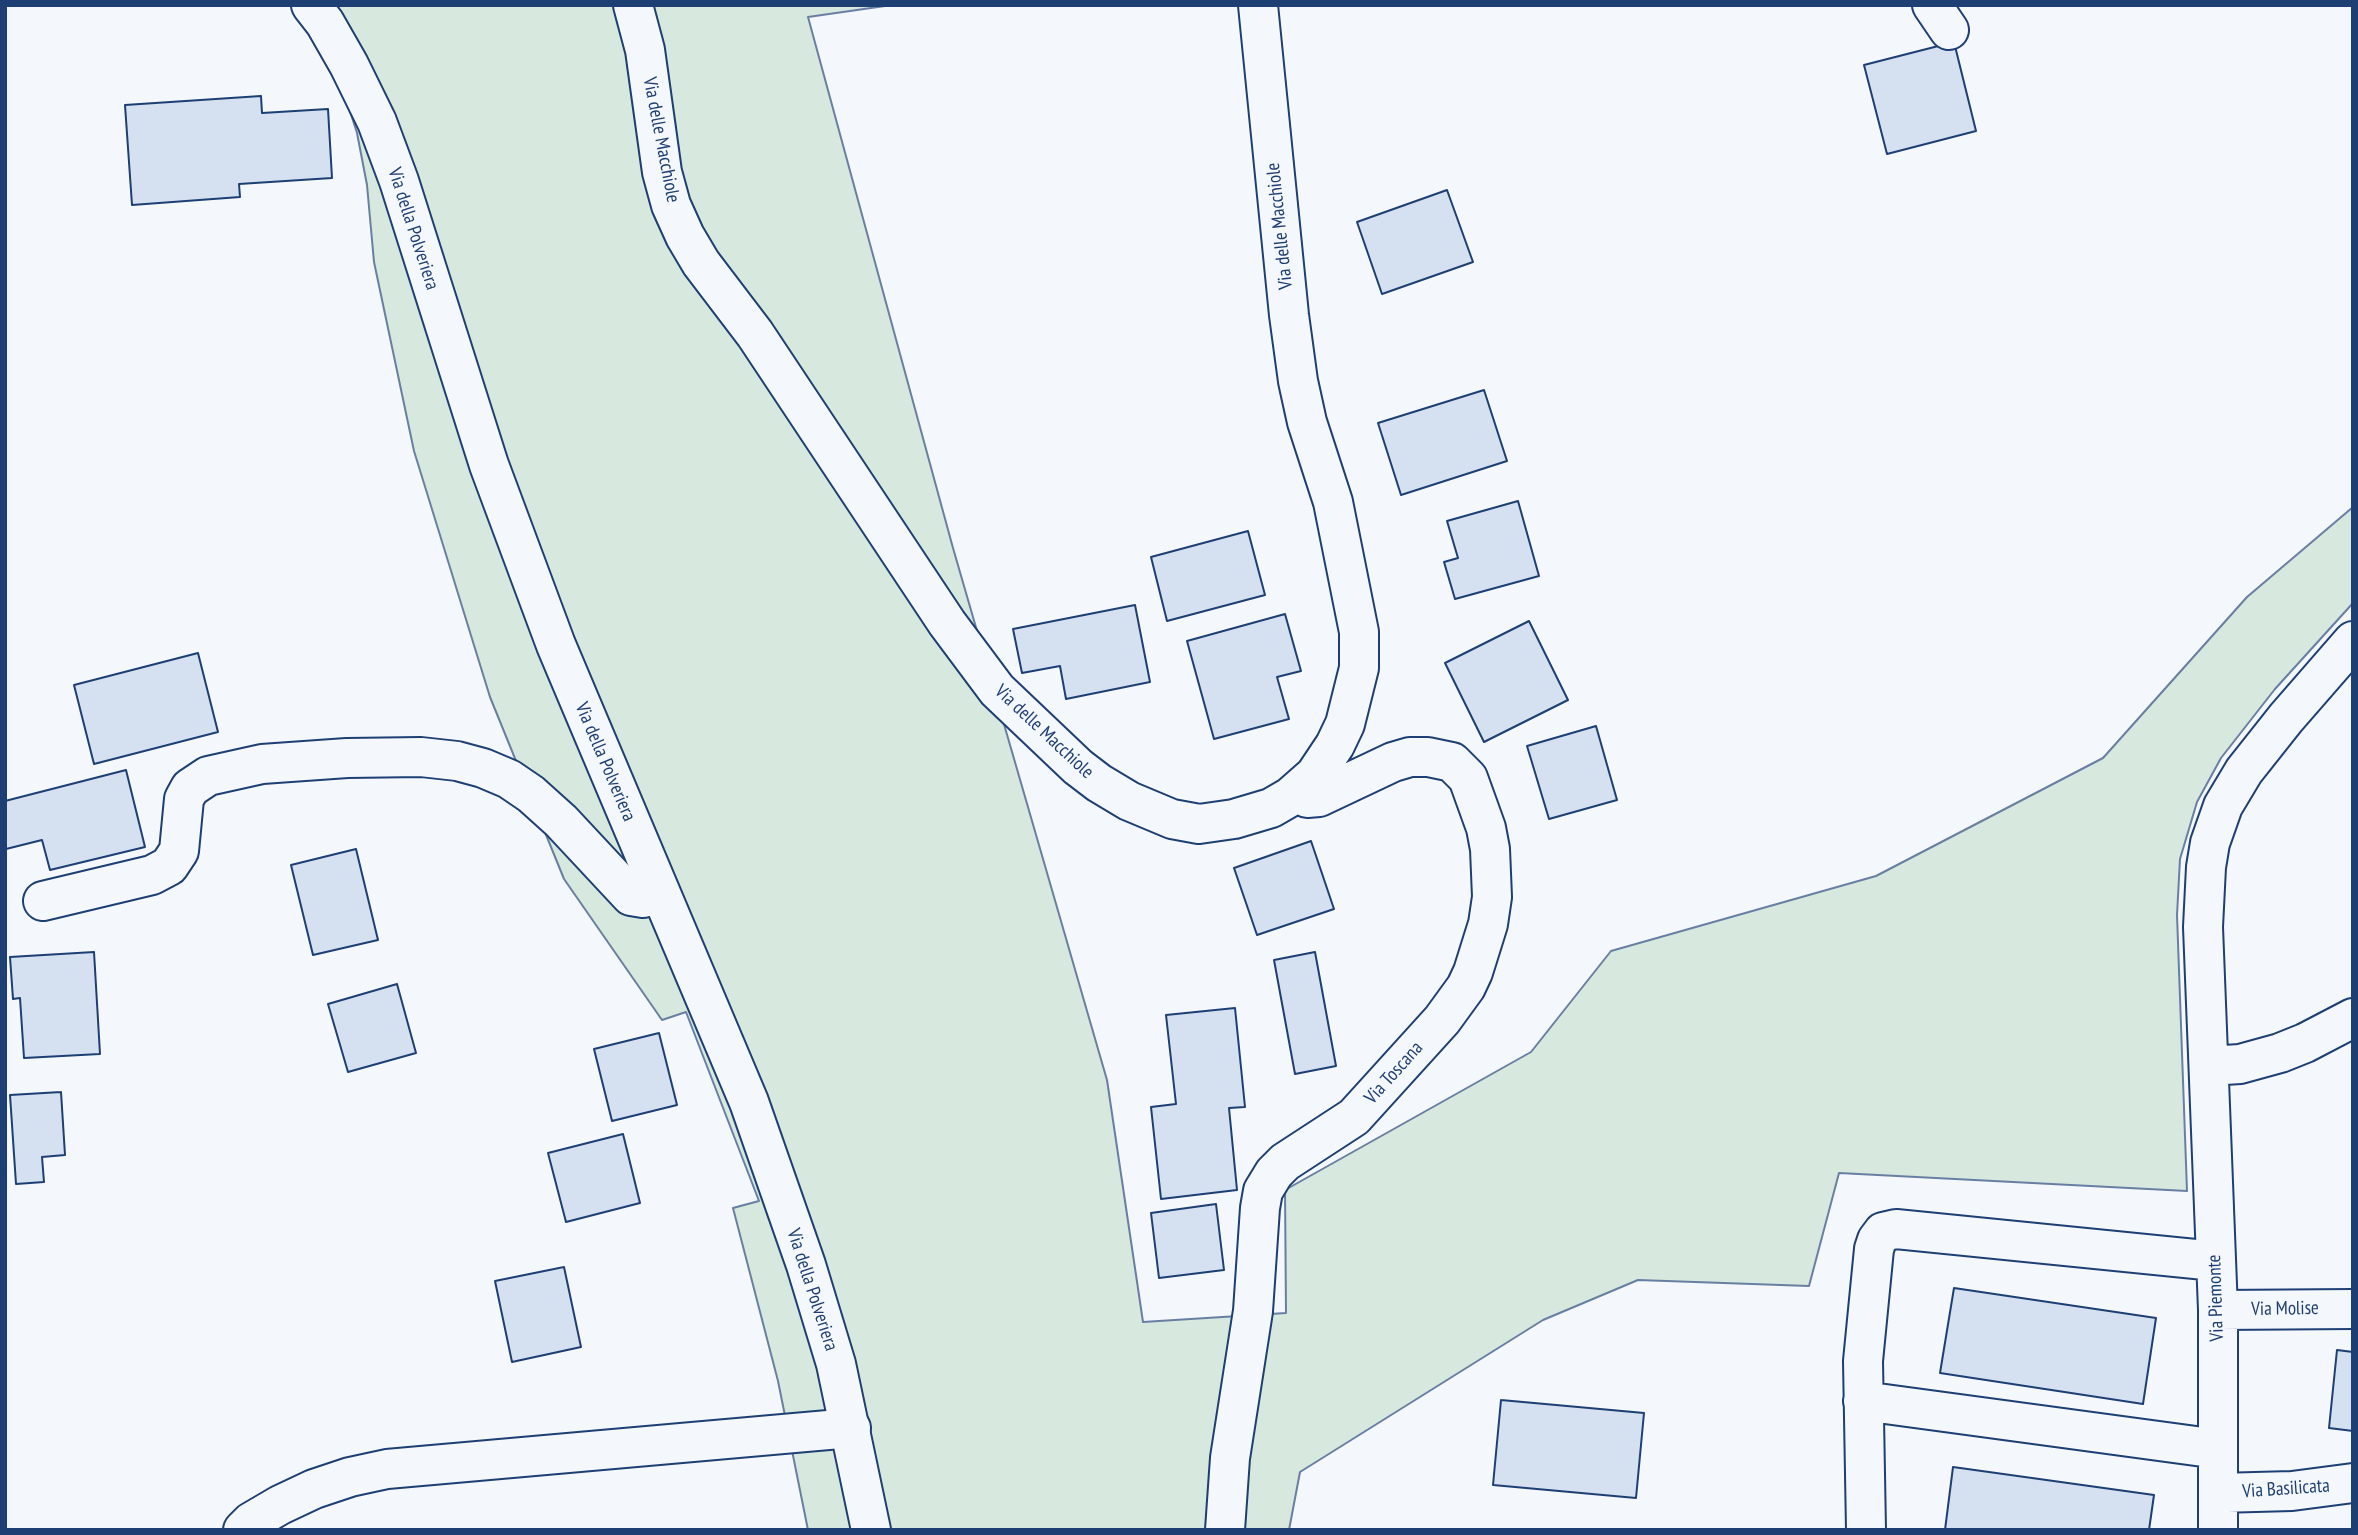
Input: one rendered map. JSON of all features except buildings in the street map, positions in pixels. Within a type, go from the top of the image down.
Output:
[{"type":"street","name":"Via della Polveriera","points":[[311,5],[325,23],[349,65],[377,122],[399,181],[476,426],[524,562],[590,729],[738,1077],[770,1160],[836,1364],[871,1530]]},
{"type":"street","name":"Via delle Macchiole","points":[[633,5],[645,50],[663,172],[671,205],[685,236],[701,263],[755,334],[947,623],[997,690],[1088,775],[1129,801],[1160,814],[1182,822],[1213,824],[1250,816],[1270,808],[1297,792],[1322,766],[1345,724],[1358,676],[1360,642],[1334,502],[1307,422],[1298,382],[1258,5]]},
{"type":"street","name":"Via Piemonte","points":[[2218,1511],[2218,1310],[2203,913],[2206,867],[2226,798],[2259,750],[2353,641]]},
{"type":"street","points":[[43,901],[152,875],[169,866],[179,851],[184,799],[190,788],[208,776],[262,764],[347,758],[421,757],[457,761],[509,779],[531,794],[561,821],[626,891],[637,898],[660,892]]},
{"type":"street","name":"Via Toscana","points":[[1225,1530],[1230,1458],[1253,1311],[1263,1191],[1274,1173],[1285,1162],[1354,1117],[1442,1020],[1466,987],[1473,972],[1488,924],[1492,897],[1490,849],[1486,828],[1468,778],[1452,762],[1410,757],[1393,762],[1319,797],[1307,799],[1297,792]]},
{"type":"street","points":[[2209,1066],[2240,1064],[2280,1053],[2305,1044],[2353,1018]]},
{"type":"street","points":[[1866,1530],[1863,1361],[1874,1249],[1877,1240],[1886,1231],[1896,1229],[2215,1261]]},
{"type":"street","name":"Via Molise","points":[[2218,1310],[2353,1308]]},
{"type":"street","points":[[1863,1401],[2218,1449]]},
{"type":"street","points":[[243,1530],[280,1504],[314,1489],[387,1469],[851,1428]]},
{"type":"street","name":"Via Basilicata","points":[[2218,1511],[2292,1491],[2353,1483]]},
{"type":"shaded area","points":[[302,5],[892,5],[808,17],[953,548],[1107,1080],[1143,1322],[1286,1313],[1285,1190],[1531,1052],[1611,951],[1876,876],[2103,758],[2247,597],[2353,507],[2353,603],[2275,689],[2221,758],[2197,802],[2180,859],[2177,915],[2187,1191],[1839,1173],[1809,1286],[1638,1280],[1543,1320],[1300,1472],[1289,1530],[808,1530],[778,1381],[733,1208],[759,1201],[686,1012],[662,1020],[564,879],[490,697],[414,451],[374,262],[367,185],[357,133],[339,77]]}]
